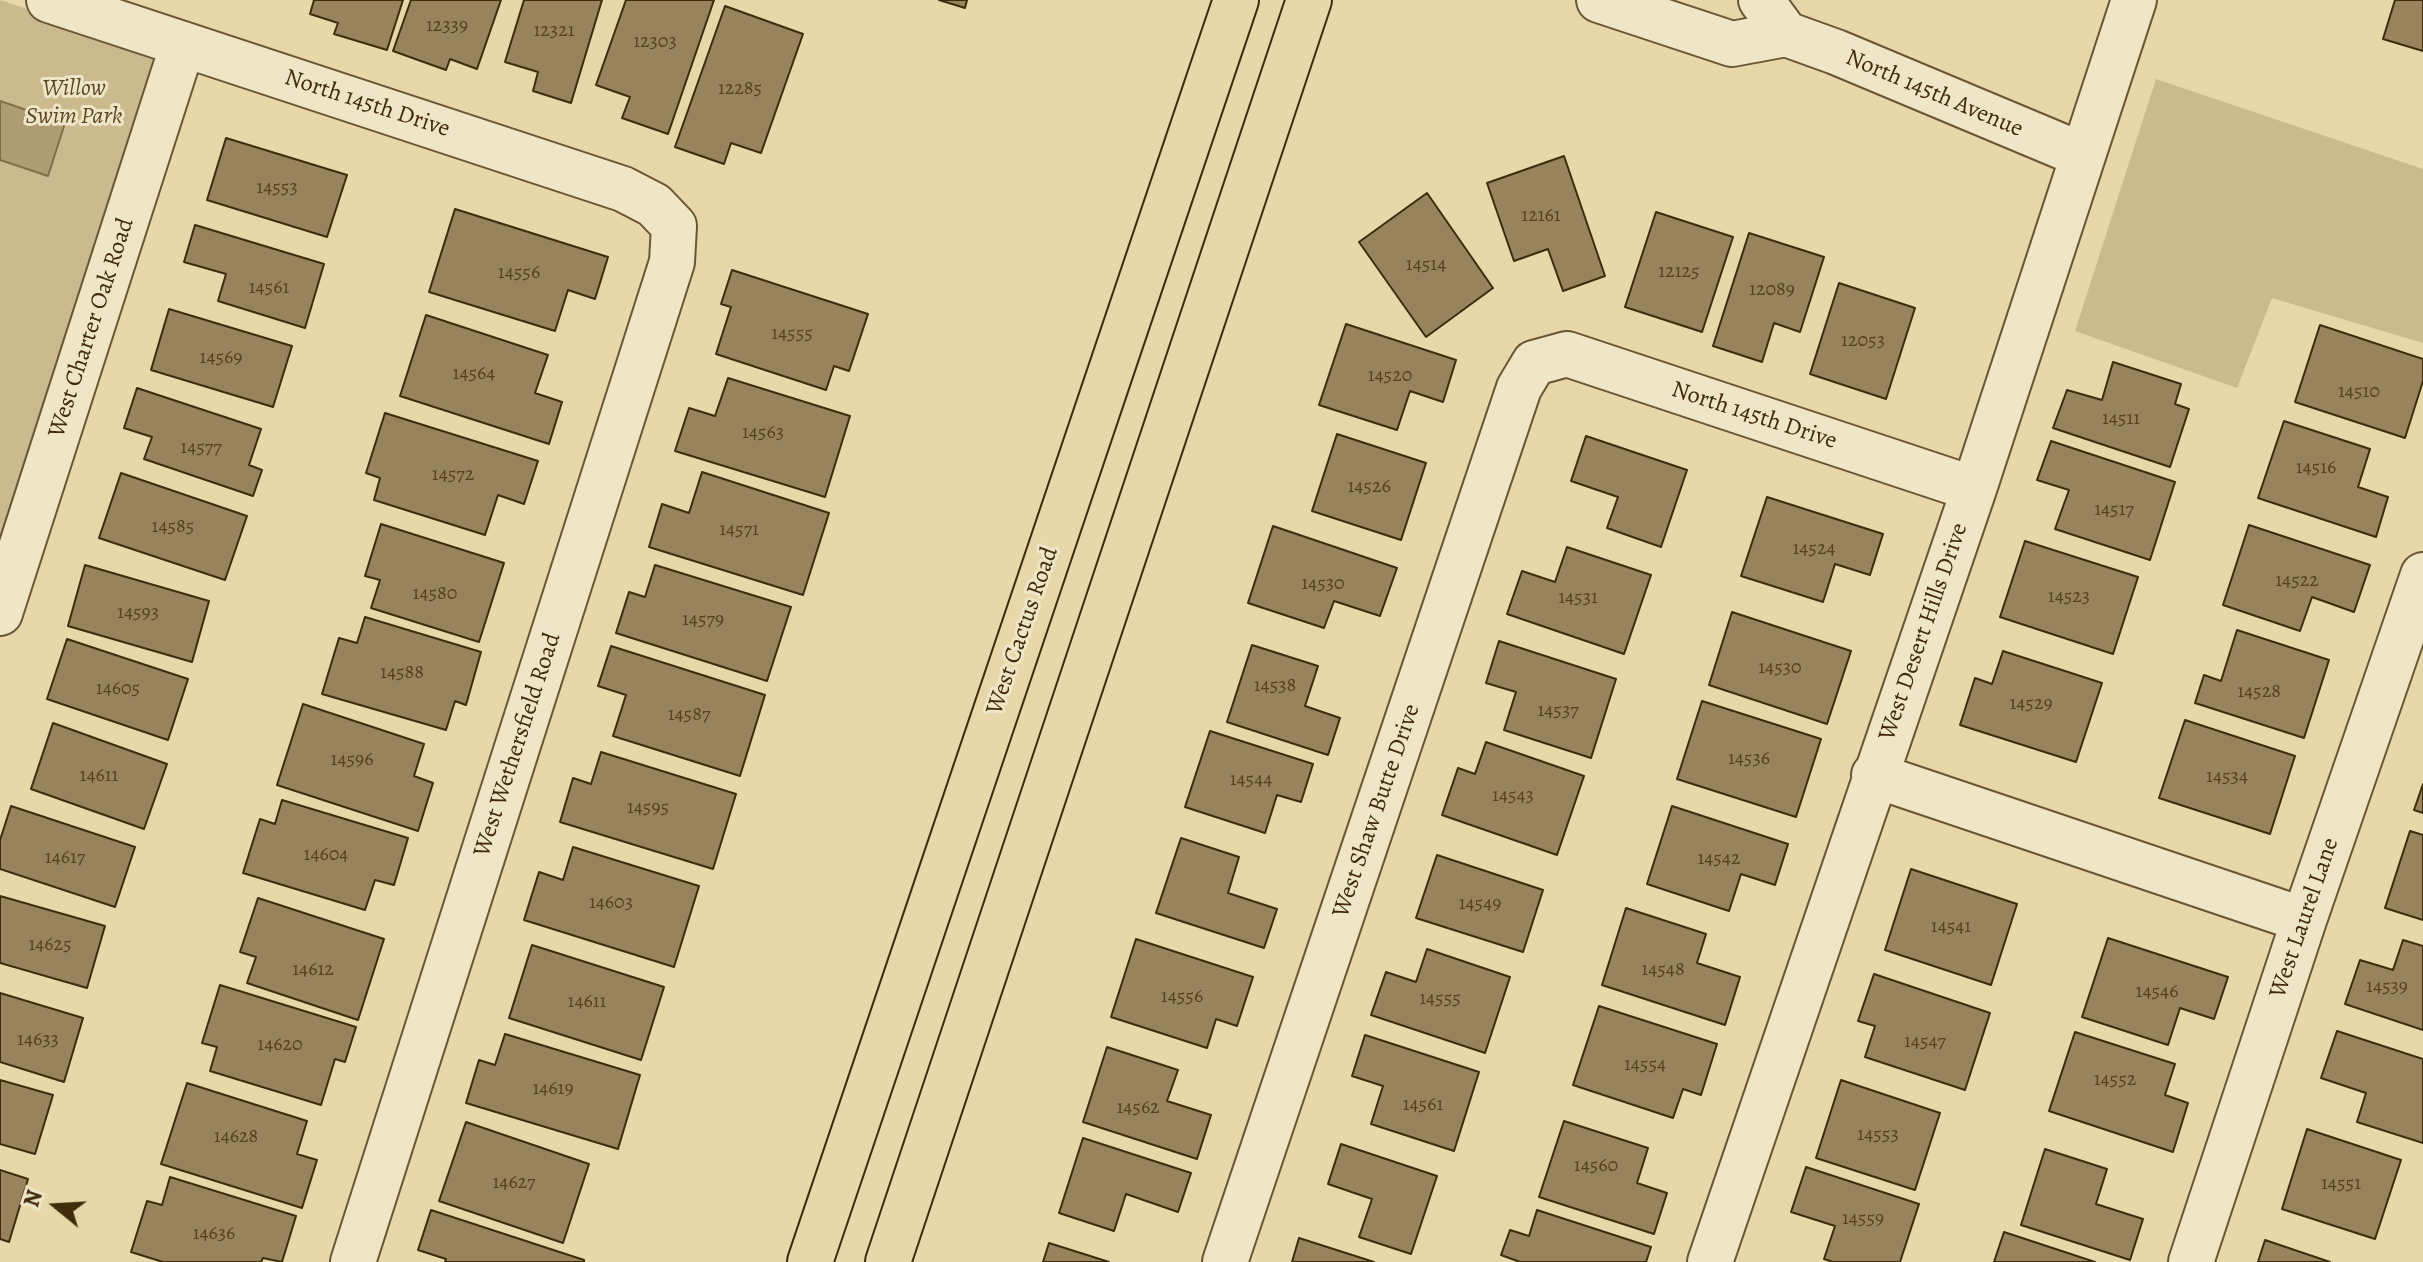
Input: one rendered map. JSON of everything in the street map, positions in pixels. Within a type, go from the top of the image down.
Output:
[{"type":"main road","name":"West Cactus Road","points":[[810,1262],[1236,0]]},
{"type":"main road","points":[[888,1262],[1309,0]]},
{"type":"street","name":"North 145th Drive","points":[[49,0],[623,189],[654,205],[674,226]]},
{"type":"street","name":"North 145th Avenue","points":[[1599,0],[1732,44],[1773,17],[1836,52],[2082,155]]},
{"type":"street","name":"West Desert Hills Drive","points":[[1710,1262],[1974,489],[2134,0]]},
{"type":"street","name":"West Charter Oak Road","points":[[0,613],[183,44]]},
{"type":"street","name":"West Wethersfield Road","points":[[353,1262],[672,262],[674,226]]},
{"type":"street","name":"North 145th Drive","points":[[1534,363],[1567,354],[1974,489]]},
{"type":"street","name":"West Shaw Butte Drive","points":[[1225,1262],[1519,388],[1534,363]]},
{"type":"street","name":"West Laurel Lane","points":[[2191,1262],[2423,575]]},
{"type":"street","points":[[1874,775],[2304,920]]},
{"type":"green space","name":"Willow Swim Park","points":[[0,0],[167,55],[0,552]]},
{"type":"green space","points":[[2156,79],[2423,169],[2423,343],[2272,298],[2237,388],[2075,331]]},
{"type":"shaded area","points":[[0,101],[65,123],[48,176],[0,160]]},
{"type":"building","points":[[314,0],[403,0],[387,50],[334,34],[338,23],[310,14]]},
{"type":"building","points":[[411,0],[501,0],[477,69],[450,59],[446,70],[393,51]]},
{"type":"building","points":[[524,0],[602,0],[571,103],[533,91],[538,72],[505,62]]},
{"type":"building","points":[[626,0],[714,0],[668,134],[622,118],[630,97],[596,85]]},
{"type":"building","points":[[939,0],[967,0],[965,8]]},
{"type":"building","points":[[2395,0],[2423,0],[2423,51],[2383,39]]},
{"type":"building","points":[[725,6],[803,34],[761,153],[731,143],[724,164],[675,147]]},
{"type":"building","points":[[226,138],[347,175],[327,237],[207,200]]},
{"type":"building","points":[[1564,156],[1605,276],[1563,291],[1548,249],[1514,261],[1487,183]]},
{"type":"building","points":[[1427,193],[1493,288],[1426,337],[1359,242]]},
{"type":"building","points":[[455,209],[608,257],[595,299],[568,290],[555,331],[429,292]]},
{"type":"building","points":[[1656,212],[1733,237],[1702,332],[1625,307]]},
{"type":"building","points":[[195,225],[324,264],[305,328],[218,301],[226,274],[184,262]]},
{"type":"building","points":[[1749,233],[1824,257],[1800,332],[1774,323],[1762,362],[1713,346]]},
{"type":"building","points":[[732,270],[868,314],[849,371],[834,366],[826,390],[716,354],[731,307],[721,304]]},
{"type":"building","points":[[1839,283],[1915,308],[1886,399],[1810,374]]},
{"type":"building","points":[[169,309],[292,346],[273,407],[151,370]]},
{"type":"building","points":[[426,315],[548,355],[535,393],[562,402],[549,444],[400,396]]},
{"type":"building","points":[[1346,324],[1456,360],[1443,402],[1410,391],[1397,430],[1319,405]]},
{"type":"building","points":[[2320,325],[2423,359],[2423,381],[2405,438],[2295,402]]},
{"type":"building","points":[[2113,362],[2181,384],[2175,404],[2189,409],[2170,467],[2053,428],[2067,390],[2102,400]]},
{"type":"building","points":[[728,378],[850,416],[825,497],[675,451],[689,408],[715,416]]},
{"type":"building","points":[[137,388],[261,429],[249,465],[262,470],[253,496],[144,459],[152,437],[124,428]]},
{"type":"building","points":[[385,413],[538,461],[524,504],[498,495],[485,535],[374,500],[380,478],[366,473]]},
{"type":"building","points":[[2284,421],[2370,449],[2358,487],[2388,497],[2376,537],[2258,498]]},
{"type":"building","points":[[1337,434],[1426,463],[1401,540],[1312,511]]},
{"type":"building","points":[[1586,436],[1687,470],[1661,547],[1607,528],[1618,497],[1571,481]]},
{"type":"building","points":[[2051,441],[2175,482],[2150,560],[2055,529],[2069,490],[2037,480]]},
{"type":"building","points":[[702,472],[829,513],[803,595],[649,547],[662,504],[689,513]]},
{"type":"building","points":[[121,473],[247,516],[225,580],[99,538]]},
{"type":"building","points":[[1767,497],[1883,534],[1870,575],[1835,564],[1823,602],[1741,576]]},
{"type":"building","points":[[381,524],[504,563],[479,642],[371,608],[380,580],[365,576]]},
{"type":"building","points":[[2249,525],[2370,565],[2354,612],[2312,597],[2300,631],[2223,605]]},
{"type":"building","points":[[1273,526],[1397,568],[1380,616],[1334,601],[1324,628],[1248,603]]},
{"type":"building","points":[[2025,541],[2138,577],[2113,654],[2000,617]]},
{"type":"building","points":[[1567,547],[1651,575],[1624,654],[1507,614],[1522,571],[1555,582]]},
{"type":"building","points":[[85,565],[209,601],[192,662],[68,626]]},
{"type":"building","points":[[655,565],[791,607],[767,681],[616,633],[629,592],[645,597]]},
{"type":"building","points":[[1732,612],[1851,651],[1827,724],[1709,685]]},
{"type":"building","points":[[365,617],[481,652],[466,705],[455,701],[446,730],[322,694],[339,638],[357,643]]},
{"type":"building","points":[[2237,630],[2329,660],[2304,738],[2195,703],[2204,675],[2221,681]]},
{"type":"building","points":[[67,639],[188,679],[168,740],[47,699]]},
{"type":"building","points":[[1499,641],[1616,679],[1591,758],[1504,730],[1516,692],[1486,683]]},
{"type":"building","points":[[1252,645],[1318,666],[1305,706],[1340,718],[1328,755],[1227,722]]},
{"type":"building","points":[[611,646],[765,695],[740,776],[613,736],[626,695],[598,686]]},
{"type":"building","points":[[2003,651],[2102,683],[2076,762],[1960,725],[1975,678],[1992,684]]},
{"type":"building","points":[[1702,701],[1821,739],[1796,817],[1677,779]]},
{"type":"building","points":[[303,704],[424,744],[414,776],[433,783],[418,831],[277,785]]},
{"type":"building","points":[[2185,720],[2295,756],[2270,834],[2159,798]]},
{"type":"building","points":[[53,723],[167,764],[144,829],[31,789]]},
{"type":"building","points":[[1210,731],[1313,764],[1301,802],[1277,795],[1265,833],[1185,807]]},
{"type":"building","points":[[1486,742],[1584,776],[1557,855],[1442,815],[1458,768],[1475,774]]},
{"type":"building","points":[[601,752],[736,794],[713,869],[560,822],[573,778],[591,784]]},
{"type":"building","points":[[2423,784],[2423,813],[2414,810]]},
{"type":"building","points":[[282,800],[408,838],[394,885],[375,880],[365,910],[243,873],[260,819],[275,824]]},
{"type":"building","points":[[11,806],[135,847],[115,907],[0,869],[0,840]]},
{"type":"building","points":[[1672,806],[1788,844],[1775,885],[1741,874],[1729,911],[1647,884]]},
{"type":"building","points":[[2410,831],[2423,835],[2423,920],[2385,908]]},
{"type":"building","points":[[1181,838],[1239,857],[1228,893],[1277,909],[1264,948],[1156,913]]},
{"type":"building","points":[[573,847],[699,886],[674,967],[524,920],[539,872],[563,880]]},
{"type":"building","points":[[1437,855],[1543,890],[1523,952],[1416,918]]},
{"type":"building","points":[[1911,869],[2017,904],[1991,985],[1885,950]]},
{"type":"building","points":[[0,896],[105,926],[87,988],[0,963]]},
{"type":"building","points":[[258,898],[384,939],[358,1020],[247,983],[256,957],[240,952]]},
{"type":"building","points":[[1626,908],[1706,934],[1697,963],[1740,977],[1725,1025],[1602,985]]},
{"type":"building","points":[[2108,938],[2228,977],[2214,1019],[2180,1008],[2168,1045],[2082,1017]]},
{"type":"building","points":[[1136,939],[1253,977],[1237,1026],[1216,1019],[1207,1048],[1111,1017]]},
{"type":"building","points":[[2403,940],[2423,946],[2423,1030],[2345,1004],[2360,960],[2393,970]]},
{"type":"building","points":[[532,945],[664,987],[641,1060],[509,1018]]},
{"type":"building","points":[[1427,949],[1510,977],[1485,1053],[1371,1015],[1386,972],[1416,982]]},
{"type":"building","points":[[1874,974],[1990,1013],[1965,1090],[1865,1057],[1875,1026],[1858,1021]]},
{"type":"building","points":[[220,985],[356,1027],[345,1062],[335,1059],[321,1105],[210,1071],[217,1047],[202,1043]]},
{"type":"building","points":[[0,993],[83,1018],[64,1082],[0,1062]]},
{"type":"building","points":[[1599,1006],[1717,1044],[1701,1095],[1683,1089],[1673,1118],[1573,1085]]},
{"type":"building","points":[[2337,1031],[2423,1059],[2423,1143],[2357,1122],[2366,1093],[2321,1078]]},
{"type":"building","points":[[2075,1032],[2175,1064],[2165,1095],[2188,1103],[2173,1152],[2049,1111]]},
{"type":"building","points":[[505,1034],[640,1075],[618,1149],[466,1103],[479,1060],[495,1065]]},
{"type":"building","points":[[1365,1035],[1479,1072],[1454,1151],[1371,1124],[1383,1086],[1352,1076]]},
{"type":"building","points":[[1107,1047],[1178,1070],[1167,1101],[1211,1115],[1197,1159],[1083,1122]]},
{"type":"building","points":[[0,1080],[53,1095],[35,1154],[0,1144]]},
{"type":"building","points":[[1841,1080],[1940,1113],[1915,1190],[1816,1158]]},
{"type":"building","points":[[187,1083],[307,1121],[297,1154],[317,1160],[302,1208],[161,1164]]},
{"type":"building","points":[[1564,1121],[1648,1148],[1637,1183],[1667,1193],[1654,1234],[1539,1197]]},
{"type":"building","points":[[466,1122],[589,1164],[563,1243],[439,1201]]},
{"type":"building","points":[[2307,1129],[2401,1160],[2375,1239],[2282,1209]]},
{"type":"building","points":[[1083,1138],[1191,1173],[1178,1212],[1126,1194],[1114,1231],[1059,1213]]},
{"type":"building","points":[[1341,1144],[1437,1176],[1411,1254],[1359,1237],[1372,1199],[1328,1184]]},
{"type":"building","points":[[2045,1149],[2107,1169],[2096,1204],[2143,1219],[2130,1260],[2021,1225]]},
{"type":"building","points":[[1806,1167],[1919,1204],[1900,1262],[1833,1262],[1824,1259],[1835,1226],[1791,1212]]},
{"type":"building","points":[[0,1170],[28,1179],[9,1242],[0,1239]]},
{"type":"building","points":[[170,1177],[296,1216],[282,1262],[263,1258],[261,1262],[163,1262],[131,1252],[147,1201],[162,1205]]},
{"type":"building","points":[[431,1210],[584,1262],[445,1262],[446,1259],[418,1250]]},
{"type":"building","points":[[1537,1210],[1651,1247],[1646,1262],[1520,1262],[1501,1255],[1510,1230],[1529,1236]]},
{"type":"building","points":[[2004,1232],[2095,1262],[1994,1262]]},
{"type":"building","points":[[1299,1238],[1374,1262],[1292,1262]]},
{"type":"building","points":[[2265,1240],[2330,1262],[2258,1262]]},
{"type":"building","points":[[1049,1243],[1109,1262],[1043,1262]]}]
